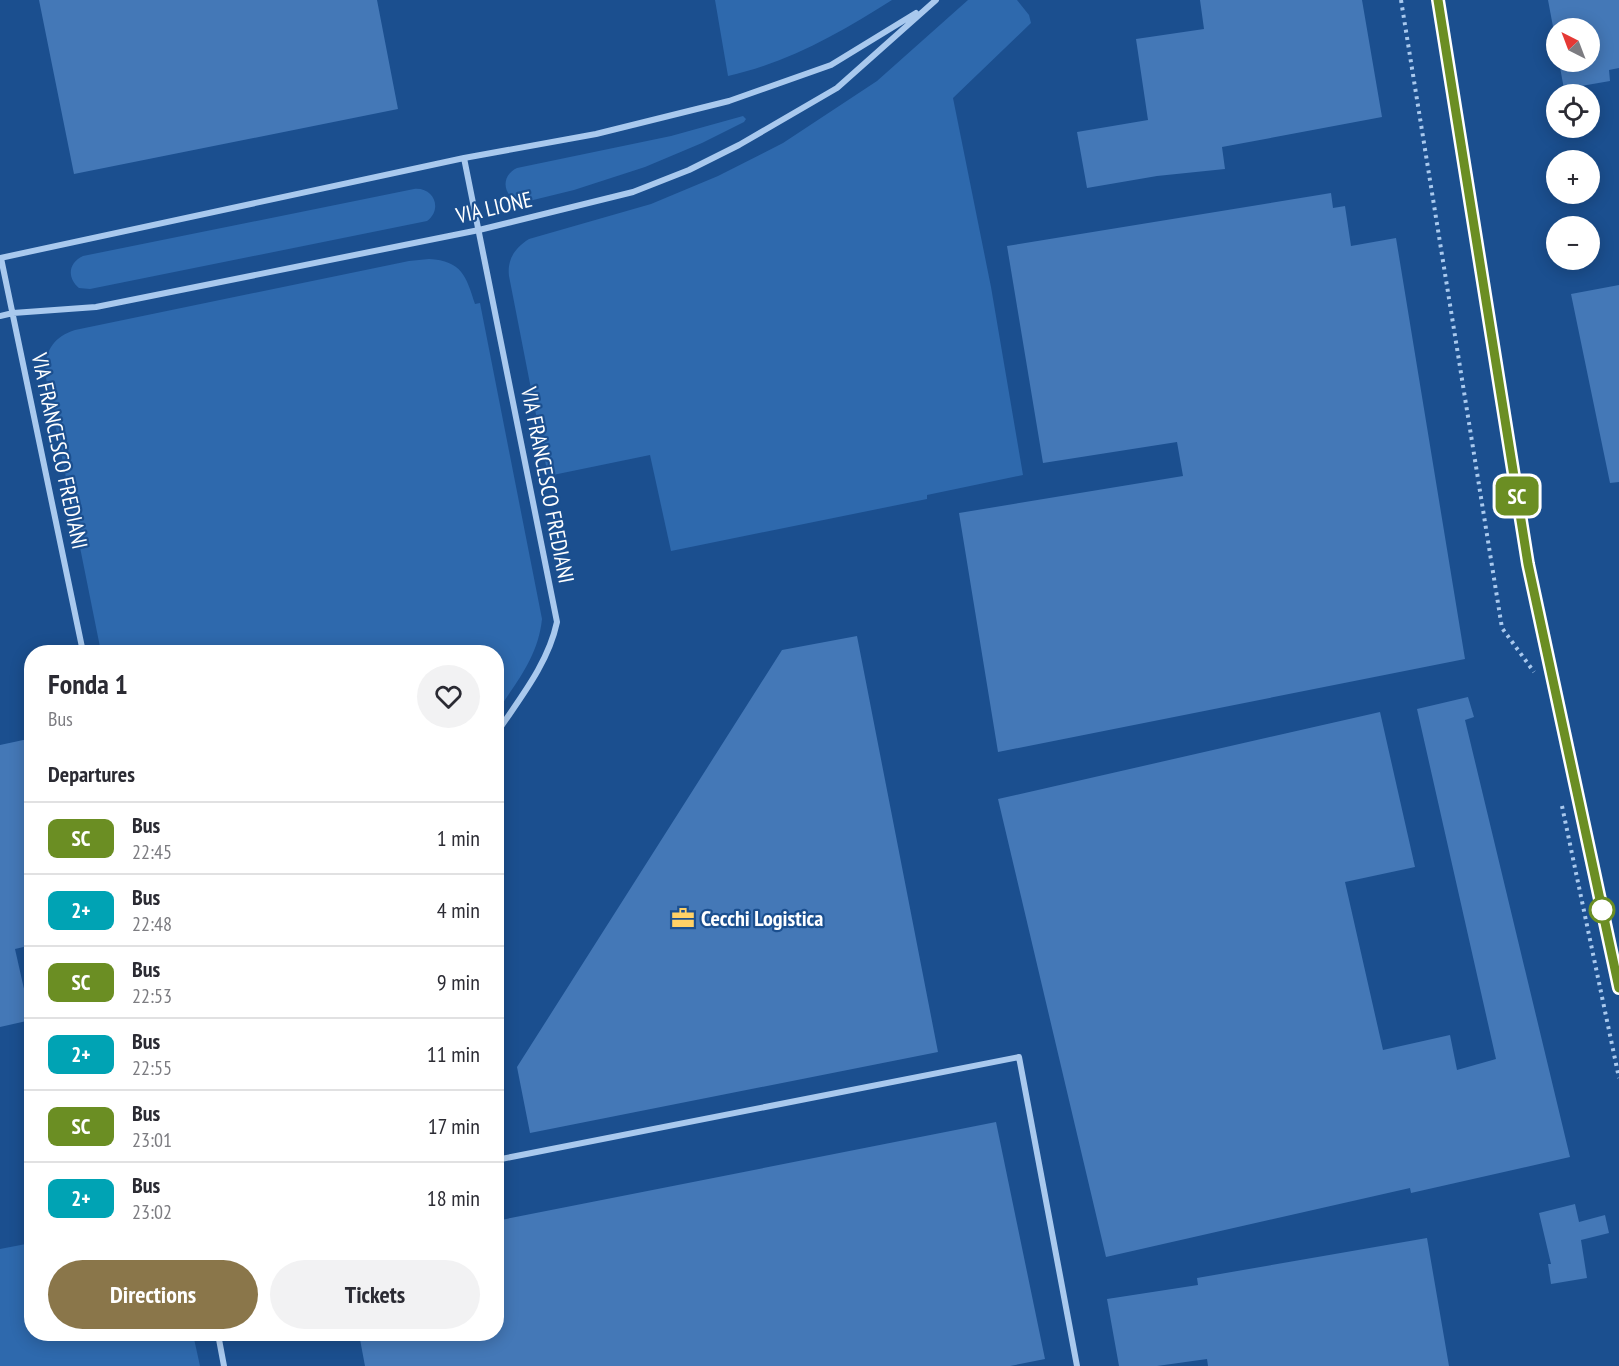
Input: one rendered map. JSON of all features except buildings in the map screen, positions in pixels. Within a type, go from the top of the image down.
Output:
[{"type":"street","name":"VIA LIONE","points":[[1,258],[464,158],[596,134],[729,101],[831,65],[936,0]]},
{"type":"street","points":[[1438,0],[1528,564],[1619,988]]},
{"type":"street","name":"VIA LIONE","points":[[0,316],[96,307],[479,230],[633,192],[689,170],[739,145],[837,88],[929,5]]},
{"type":"street","name":"VIA FRANCESCO FREDIANI","points":[[464,158],[557,622],[553,643],[543,663],[504,722]]},
{"type":"street","name":"VIA FRANCESCO FREDIANI","points":[[1,258],[82,645]]},
{"type":"street","points":[[504,1158],[1019,1057],[1077,1366]]},
{"type":"street","points":[[219,1341],[224,1366]]},
{"type":"path","points":[[1401,0],[1502,628],[1534,672],[1536,683]]},
{"type":"path","points":[[1561,799],[1619,1078]]},
{"type":"shaded area","points":[[715,0],[892,0],[854,24],[793,55],[728,76]]},
{"type":"shaded area","points":[[968,0],[1017,0],[1029,15],[1031,23],[953,98],[991,287],[1023,475],[927,495],[927,499],[671,551],[650,455],[548,476],[509,276],[509,264],[516,250],[529,239],[651,204],[718,176],[783,143],[877,81]]},
{"type":"shaded area","points":[[743,116],[746,119],[744,122],[702,143],[645,167],[574,190],[525,202],[512,198],[506,188],[507,177],[517,168],[671,136]]},
{"type":"shaded area","points":[[414,189],[427,191],[434,200],[435,211],[427,221],[90,289],[79,288],[72,280],[72,267],[83,256]]},
{"type":"shaded area","points":[[440,260],[456,267],[469,285],[475,304],[480,303],[542,619],[540,633],[531,657],[504,702],[504,645],[100,645],[46,378],[46,361],[55,342],[75,330],[409,261]]},
{"type":"shaded area","points":[[24,1244],[24,1341],[195,1341],[200,1366],[0,1366],[0,1249]]},
{"type":"bus line","name":"SC","points":[[1438,0],[1528,564],[1619,988]]},
{"type":"place","name":"Cecchi Logistica","points":[[683,918]]}]
